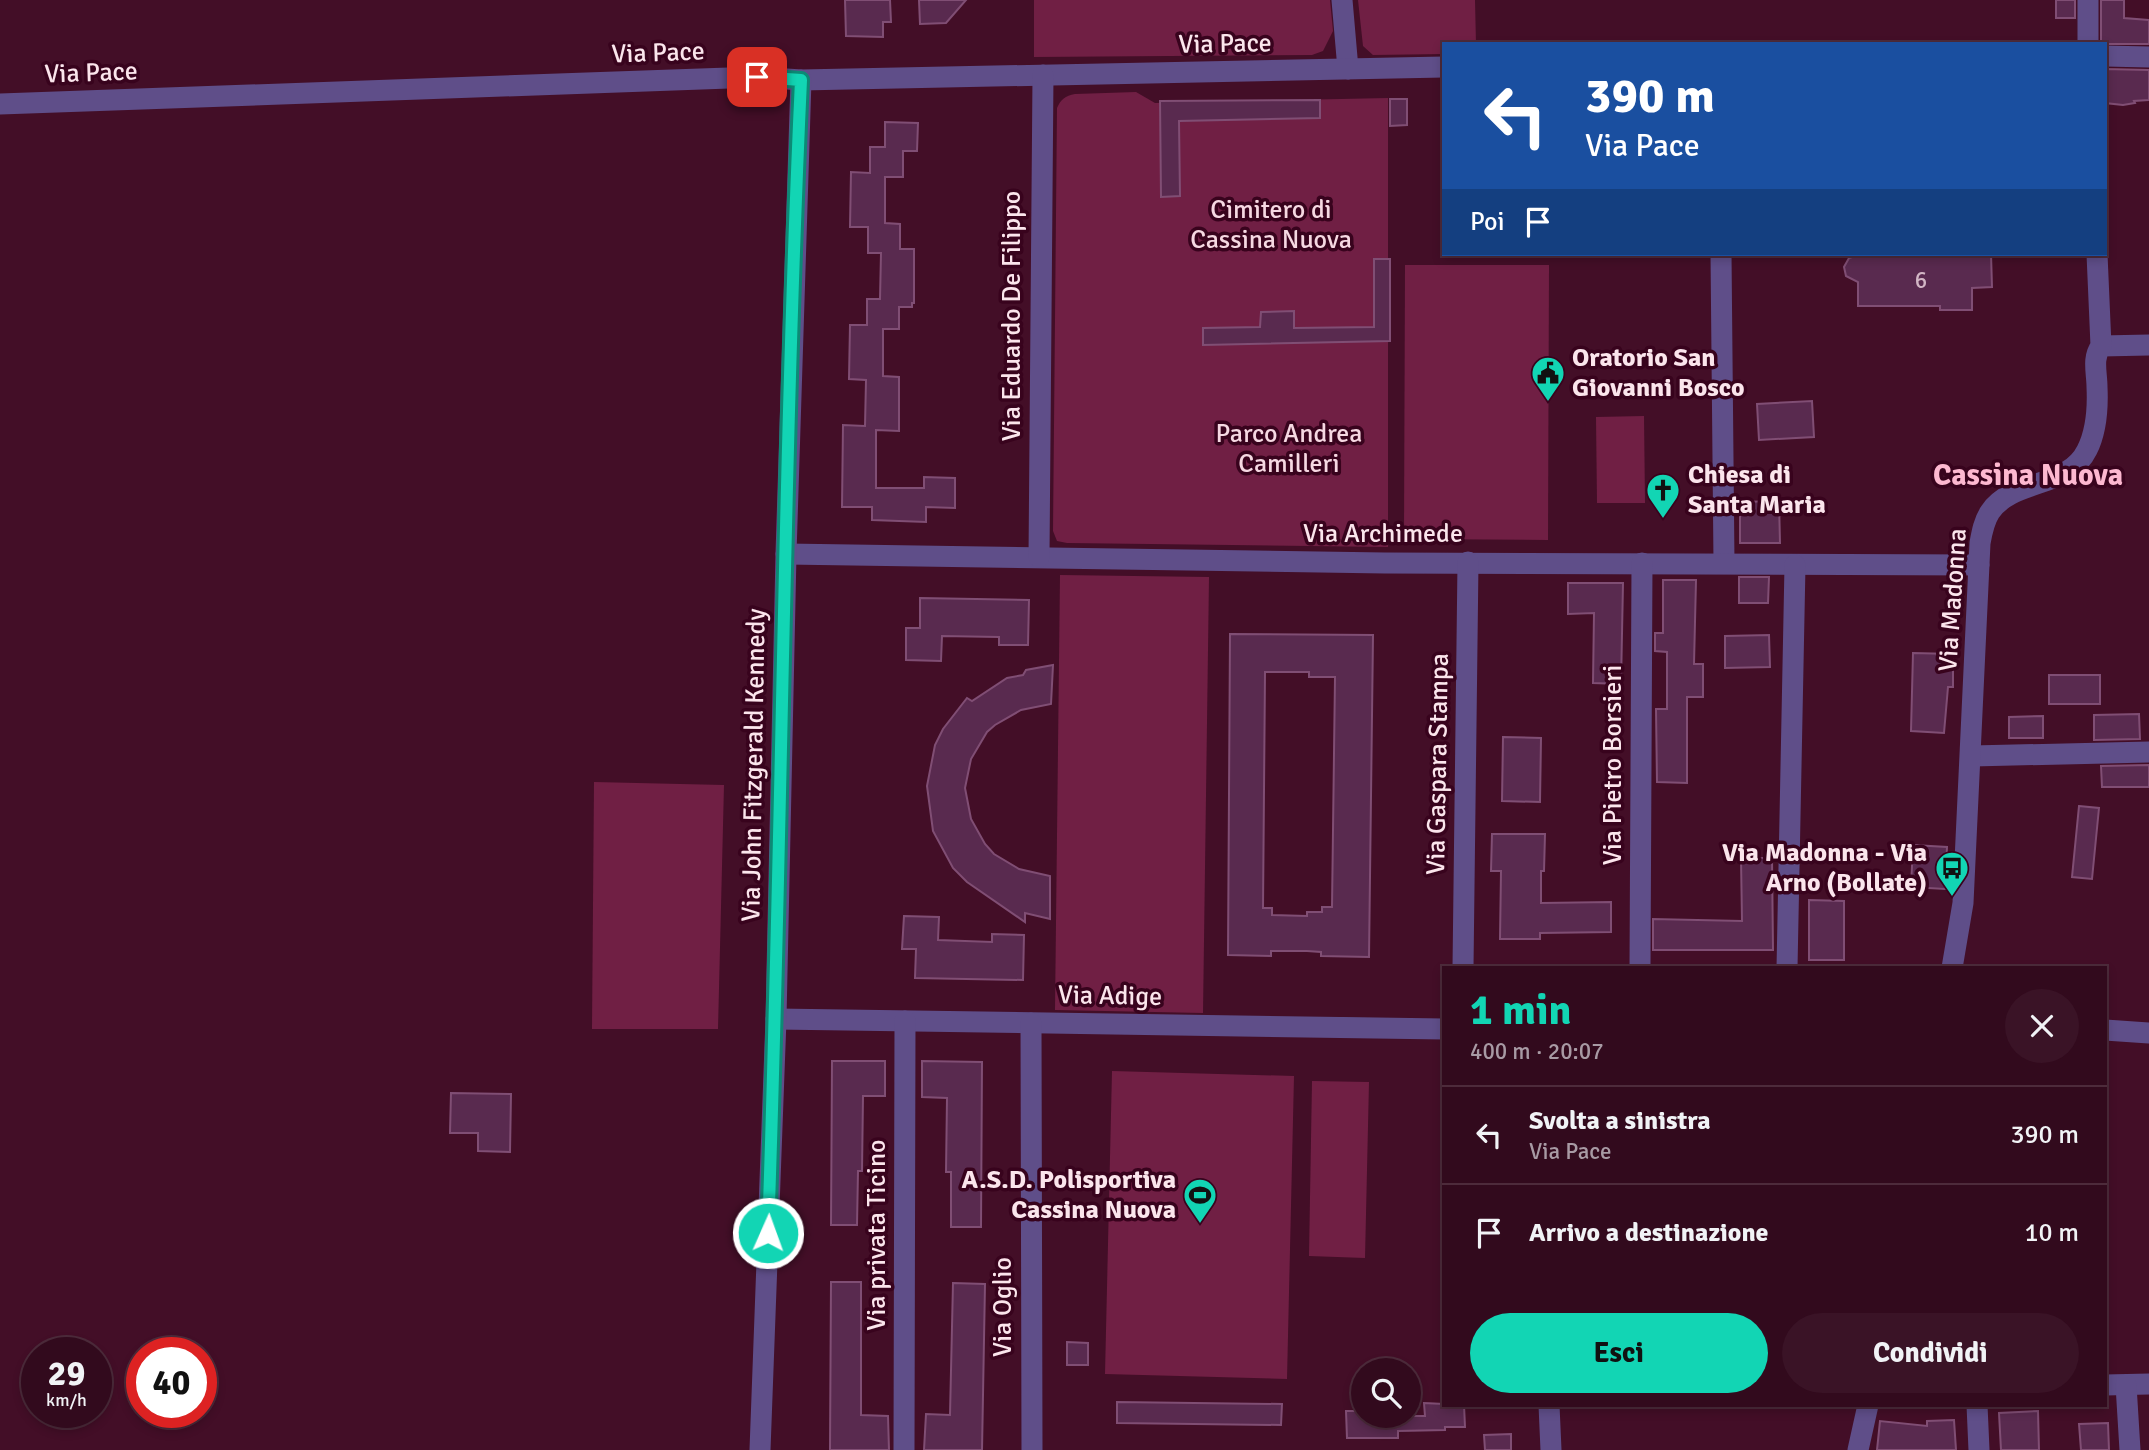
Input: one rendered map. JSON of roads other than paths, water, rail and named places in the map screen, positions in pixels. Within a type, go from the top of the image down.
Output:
[{"type":"street","points":[[1342,0],[1348,69]]},
{"type":"street","points":[[2088,0],[2088,42]]},
{"type":"street","points":[[2107,56],[2149,57]]},
{"type":"street","name":"Via Pace","points":[[0,104],[757,77],[801,80],[1442,67]]},
{"type":"street","name":"Via Eduardo De Filippo","points":[[1039,557],[1043,75]]},
{"type":"street","name":"Via John Fitzgerald Kennedy","points":[[760,1450],[776,1019],[786,554],[801,80]]},
{"type":"street","points":[[1721,256],[1724,563]]},
{"type":"street","name":"Via Madonna","points":[[1952,966],[1963,903],[1980,543],[1990,513],[2000,501],[2073,468],[2085,454],[2092,439],[2097,387],[2095,360],[2101,346],[2097,256]]},
{"type":"street","points":[[2101,346],[2149,345]]},
{"type":"street","name":"Via Archimede","points":[[786,554],[1979,565]]},
{"type":"street","name":"Via Gaspara Stampa","points":[[1462,966],[1468,562]]},
{"type":"street","name":"Via Pietro Borsieri","points":[[1640,966],[1642,563]]},
{"type":"street","points":[[1787,966],[1795,565]]},
{"type":"street","points":[[1972,756],[2149,752]]},
{"type":"street","name":"Via Adige","points":[[776,1019],[1442,1029]]},
{"type":"street","name":"Via privata Ticino","points":[[904,1450],[905,1021]]},
{"type":"street","name":"Via Oglio","points":[[1031,1023],[1032,1450]]},
{"type":"street","points":[[2107,1030],[2149,1032]]},
{"type":"street","points":[[2130,1450],[2115,1385],[2149,1384]]},
{"type":"street","points":[[1549,1407],[1550,1450]]},
{"type":"street","points":[[1858,1450],[1868,1407]]},
{"type":"street","points":[[1977,1407],[1979,1450]]},
{"type":"place","name":"Oratorio San Giovanni Bosco","points":[[1548,403]]},
{"type":"place","name":"Chiesa di Santa Maria","points":[[1663,520]]},
{"type":"place","name":"Via Madonna - Via Arno (Bollate)","points":[[1952,898]]},
{"type":"place","name":"A.S.D. Polisportiva Cassina Nuova","points":[[1200,1225]]},
{"type":"district","name":"Cassina Nuova","points":[[2028,475]]},
{"type":"park label","name":"Cimitero di Cassina Nuova","points":[[1271,225]]},
{"type":"park label","name":"Parco Andrea Camilleri","points":[[1289,449]]}]
